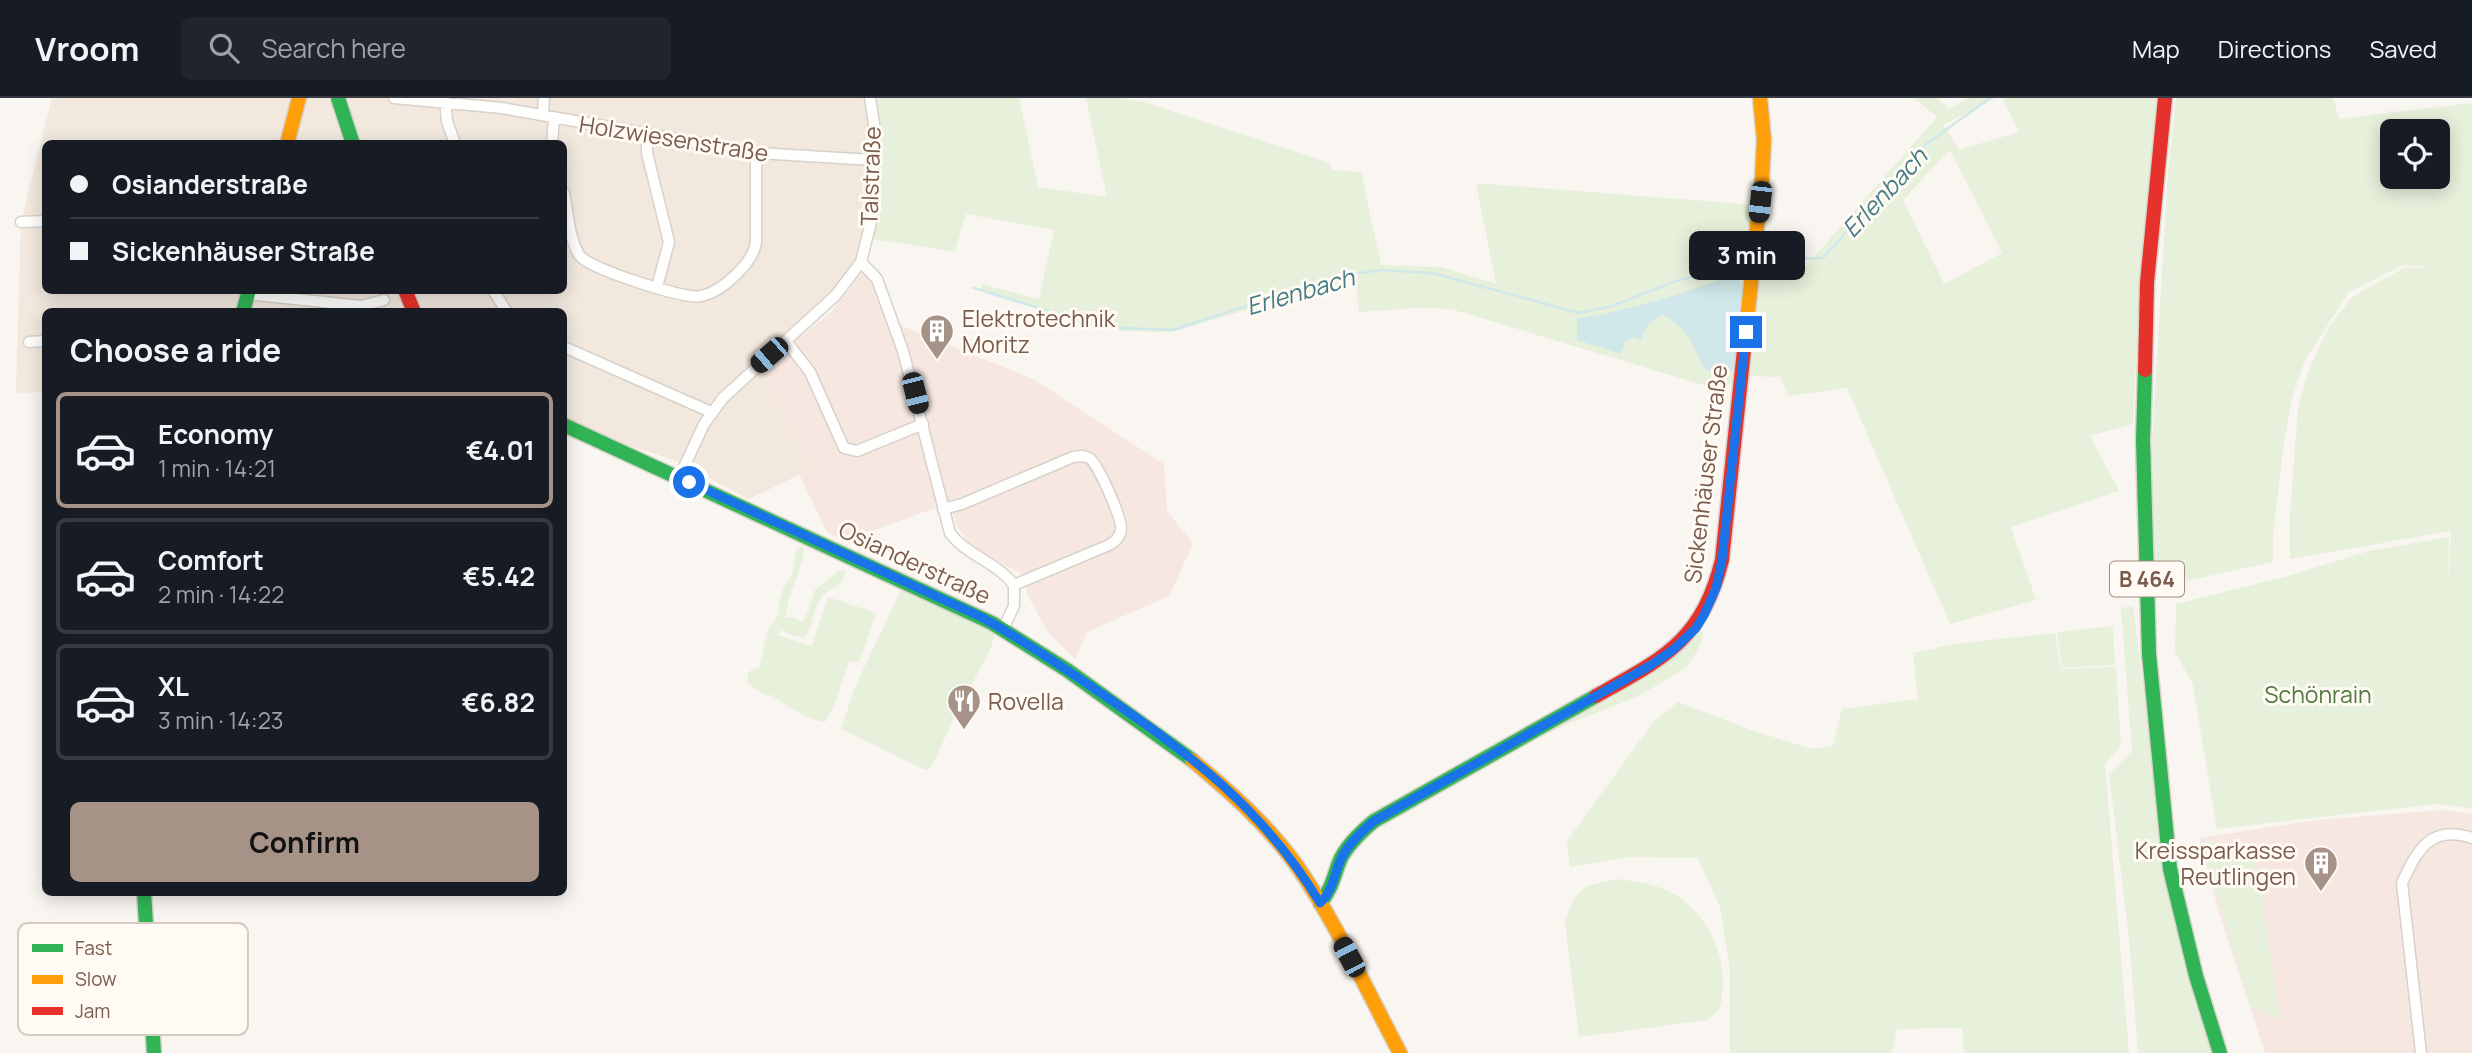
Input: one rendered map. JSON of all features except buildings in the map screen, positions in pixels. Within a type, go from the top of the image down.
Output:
[{"type":"street","points":[[288,140],[299,98]]},
{"type":"street","points":[[338,98],[352,140]]},
{"type":"street","name":"Holzwiesenstraße","points":[[394,98],[440,100],[548,116],[756,153],[873,160]]},
{"type":"street","points":[[544,98],[551,140]]},
{"type":"street","name":"Talstraße","points":[[679,478],[711,412],[736,384],[844,287],[861,262],[871,222],[874,122],[870,98]]},
{"type":"street","name":"Sickenhäuser Straße","points":[[1323,908],[1342,857],[1374,821],[1651,665],[1685,639],[1704,615],[1716,588],[1723,546],[1762,179],[1764,140],[1760,98]]},
{"type":"street","name":"B 464","points":[[2165,98],[2147,283],[2143,440],[2149,654],[2170,869],[2196,976],[2220,1053]]},
{"type":"street","points":[[440,100],[454,140]]},
{"type":"street","points":[[647,134],[647,153],[669,242],[657,287]]},
{"type":"street","points":[[567,207],[576,248],[585,261],[612,273],[683,295],[701,296],[716,289],[751,260],[756,242],[756,153]]},
{"type":"street","points":[[21,222],[42,221]]},
{"type":"street","points":[[861,262],[874,275],[879,285],[903,351],[950,533],[971,554],[1005,575],[1014,585],[1015,599],[1003,629]]},
{"type":"street","points":[[264,294],[361,306],[384,300]]},
{"type":"street","points":[[29,342],[42,341]]},
{"type":"street","points":[[786,341],[810,372],[844,448],[858,451],[923,424]]},
{"type":"street","points":[[567,349],[711,412]]},
{"type":"street","name":"Osianderstraße","points":[[567,426],[1003,629],[1120,706],[1214,776],[1270,833],[1296,865],[1323,908]]},
{"type":"street","points":[[943,509],[962,504],[1073,457],[1083,456],[1094,462],[1120,522],[1120,535],[1109,545],[1014,585]]},
{"type":"street","points":[[2421,1053],[2402,883],[2413,859],[2424,845],[2438,836],[2458,833],[2472,838]]},
{"type":"street","points":[[144,896],[146,923]]},
{"type":"street","points":[[1323,908],[1400,1053]]},
{"type":"street","points":[[153,1035],[154,1053]]},
{"type":"shaded area","points":[[52,98],[870,98],[871,222],[861,262],[836,289],[753,363],[762,369],[811,469],[749,499],[674,460],[627,445],[567,420],[567,308],[42,308],[42,392],[16,393],[21,222]]},
{"type":"shaded area","points":[[861,274],[872,276],[898,324],[1033,379],[1164,464],[1167,511],[1193,544],[1169,596],[1087,632],[1075,659],[1048,632],[1029,598],[1022,574],[971,546],[957,526],[949,503],[844,541],[827,532],[799,474],[810,468],[762,369],[832,311]]},
{"type":"shaded area","points":[[2445,810],[2472,814],[2472,1053],[2265,1053],[2220,916],[2199,838],[2315,820]]},
{"type":"green space","points":[[874,98],[1019,98],[1038,187],[1107,197],[1086,98],[1121,98],[1147,103],[1330,163],[1331,170],[1361,172],[1381,265],[1441,267],[1496,284],[1476,183],[1757,205],[1748,275],[1800,273],[1937,117],[1914,98],[1937,98],[1949,109],[1968,98],[1996,98],[1943,125],[1959,150],[2019,132],[2002,98],[2158,98],[2140,279],[2133,424],[2090,436],[2119,491],[2011,527],[2036,600],[1950,624],[1847,388],[1788,396],[1781,377],[1751,376],[1750,384],[1703,385],[1451,309],[1359,312],[1355,278],[1172,332],[1122,331],[980,290],[982,284],[1039,299],[1054,230],[966,214],[955,252],[873,239],[876,211]],"holes":[[[1950,150],[2002,253],[1944,284],[1903,200]]]},
{"type":"green space","name":"Schönrain","points":[[2176,98],[2333,98],[2339,119],[2472,103],[2472,808],[2436,804],[2217,829],[2193,685],[2175,651],[2176,604],[2288,576],[2369,551],[2449,537],[2448,588],[2451,531],[2290,559],[2290,514],[2298,408],[2309,369],[2329,327],[2352,297],[2404,268],[2431,267],[2403,265],[2349,292],[2305,360],[2292,398],[2283,449],[2273,537],[2273,562],[2154,588],[2152,442],[2168,172]]},
{"type":"green space","points":[[800,546],[804,549],[803,558],[786,618],[793,617],[802,622],[814,591],[840,570],[846,571],[845,577],[820,599],[805,637],[794,636],[781,630],[778,635],[812,646],[828,597],[876,613],[859,663],[849,661],[834,706],[825,722],[804,715],[747,683],[752,669],[759,668],[768,628],[778,616],[784,587],[791,577],[796,557],[794,553]]},
{"type":"green space","points":[[901,590],[995,633],[991,648],[930,769],[925,770],[841,729],[854,689]]},
{"type":"green space","points":[[2133,606],[2166,870],[2214,1053],[2138,1053],[2129,938],[2109,774],[2132,751],[2121,608]]},
{"type":"green space","points":[[2113,626],[2115,665],[2062,668],[2057,632]]},
{"type":"green space","points":[[1697,628],[1704,633],[1699,648],[1686,668],[1637,697],[1572,722],[1531,742],[1509,746],[1651,666]]},
{"type":"green space","points":[[2055,633],[2061,669],[2116,667],[2121,746],[2105,764],[2129,1053],[1964,1053],[1962,1028],[1897,1029],[1892,1053],[1730,1053],[1730,971],[1720,907],[1698,858],[1629,857],[1570,867],[1567,841],[1654,721],[1678,702],[1757,732],[1812,749],[1833,746],[1842,709],[1918,699],[1913,653],[1954,644]]},
{"type":"green space","points":[[2209,840],[2222,856],[2255,855],[2280,1019],[2260,1009],[2251,1008],[2205,854],[2205,845]]},
{"type":"green space","points":[[1615,879],[1644,883],[1672,893],[1695,911],[1704,923],[1718,949],[1723,979],[1721,1006],[1708,1020],[1579,1037],[1565,922],[1574,898],[1587,886]]},
{"type":"water","points":[[1725,278],[1737,278],[1744,289],[1736,369],[1721,375],[1705,369],[1683,330],[1661,315],[1648,324],[1641,340],[1633,337],[1625,342],[1621,354],[1577,340],[1577,319],[1652,302]]},
{"type":"waterway","name":"Erlenbach","points":[[1770,259],[1823,258],[1925,145],[1990,98]]},
{"type":"waterway","name":"Erlenbach","points":[[974,288],[1100,327],[1173,330],[1335,277],[1380,270],[1432,273],[1579,313],[1612,306],[1676,281],[1747,262]]},
{"type":"traffic: fast","points":[[338,98],[352,140]]},
{"type":"traffic: fast","points":[[244,308],[248,294]]},
{"type":"traffic: fast","points":[[2145,370],[2143,440],[2149,654],[2170,869],[2196,976],[2220,1053]]},
{"type":"traffic: fast","points":[[567,426],[992,623],[1067,670],[1192,760]]},
{"type":"traffic: fast","points":[[1320,903],[1344,853],[1374,821],[1596,696]]},
{"type":"traffic: fast","points":[[144,896],[146,923]]},
{"type":"traffic: fast","points":[[153,1035],[154,1053]]},
{"type":"traffic: slow","points":[[288,140],[299,98]]},
{"type":"traffic: slow","points":[[1747,321],[1762,179],[1764,140],[1760,98]]},
{"type":"traffic: slow","points":[[1192,760],[1261,823],[1297,866],[1338,934],[1400,1053]]},
{"type":"traffic: jam","points":[[2145,370],[2147,283],[2165,98]]},
{"type":"traffic: jam","points":[[407,294],[412,308]]},
{"type":"traffic: jam","points":[[1596,696],[1642,670],[1677,644],[1691,629],[1714,588],[1722,560],[1747,321]]},
{"type":"place","name":"Elektrotechnik Moritz","points":[[937,361]]},
{"type":"place","name":"Rovella","points":[[964,731]]},
{"type":"place","name":"Kreissparkasse Reutlingen","points":[[2321,893]]},
{"type":"route","points":[[689,482],[981,617],[1067,670],[1172,743],[1224,785],[1283,849],[1320,903],[1330,891],[1342,857],[1356,838],[1374,821],[1651,665],[1674,649],[1696,628],[1711,602],[1722,560],[1746,332]]}]
